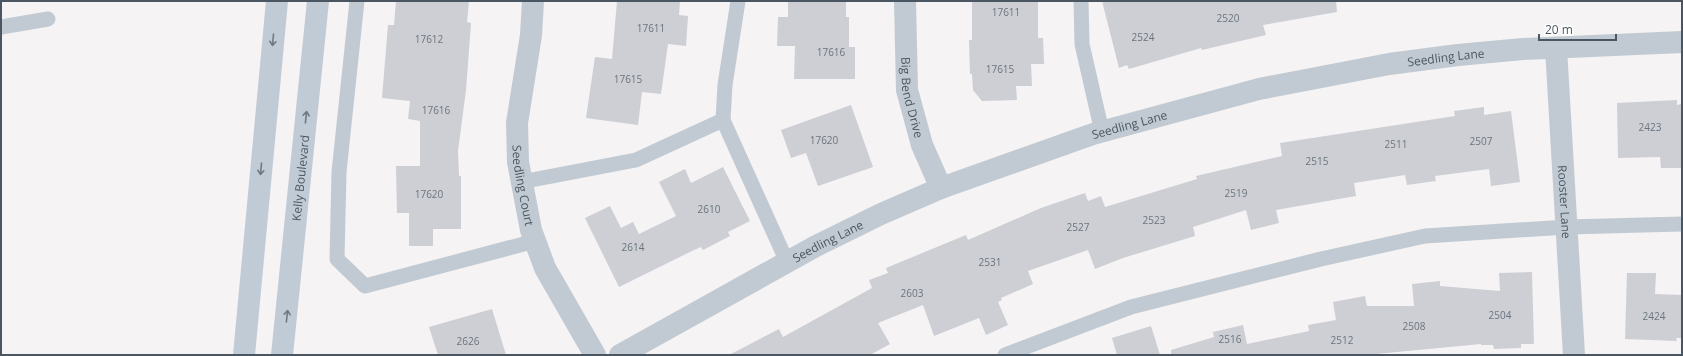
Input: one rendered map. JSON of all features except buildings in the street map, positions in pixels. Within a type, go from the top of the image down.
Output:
[{"type":"main road","points":[[244,355],[277,1]]},
{"type":"main road","name":"Kelly Boulevard","points":[[282,355],[318,1]]},
{"type":"street","name":"Seedling Court","points":[[533,1],[531,35],[517,123],[518,162],[531,230],[545,268],[595,355]]},
{"type":"street","name":"Big Bend Drive","points":[[905,1],[907,90],[922,145],[941,188]]},
{"type":"street","name":"Seedling Lane","points":[[620,355],[816,246],[881,214],[941,188],[1102,132],[1258,89],[1381,66],[1458,55],[1523,49],[1682,42]]},
{"type":"street","name":"Rooster Lane","points":[[1556,48],[1574,355]]},
{"type":"lane","points":[[357,1],[338,172],[338,259],[365,286],[535,241]]},
{"type":"lane","points":[[738,1],[725,85],[723,120],[787,262]]},
{"type":"lane","points":[[1081,1],[1082,44],[1102,132]]},
{"type":"lane","points":[[1,27],[48,19]]},
{"type":"lane","points":[[522,182],[636,160],[723,120]]},
{"type":"lane","points":[[1005,355],[1131,307],[1321,259],[1425,236],[1567,227],[1682,224]]}]
